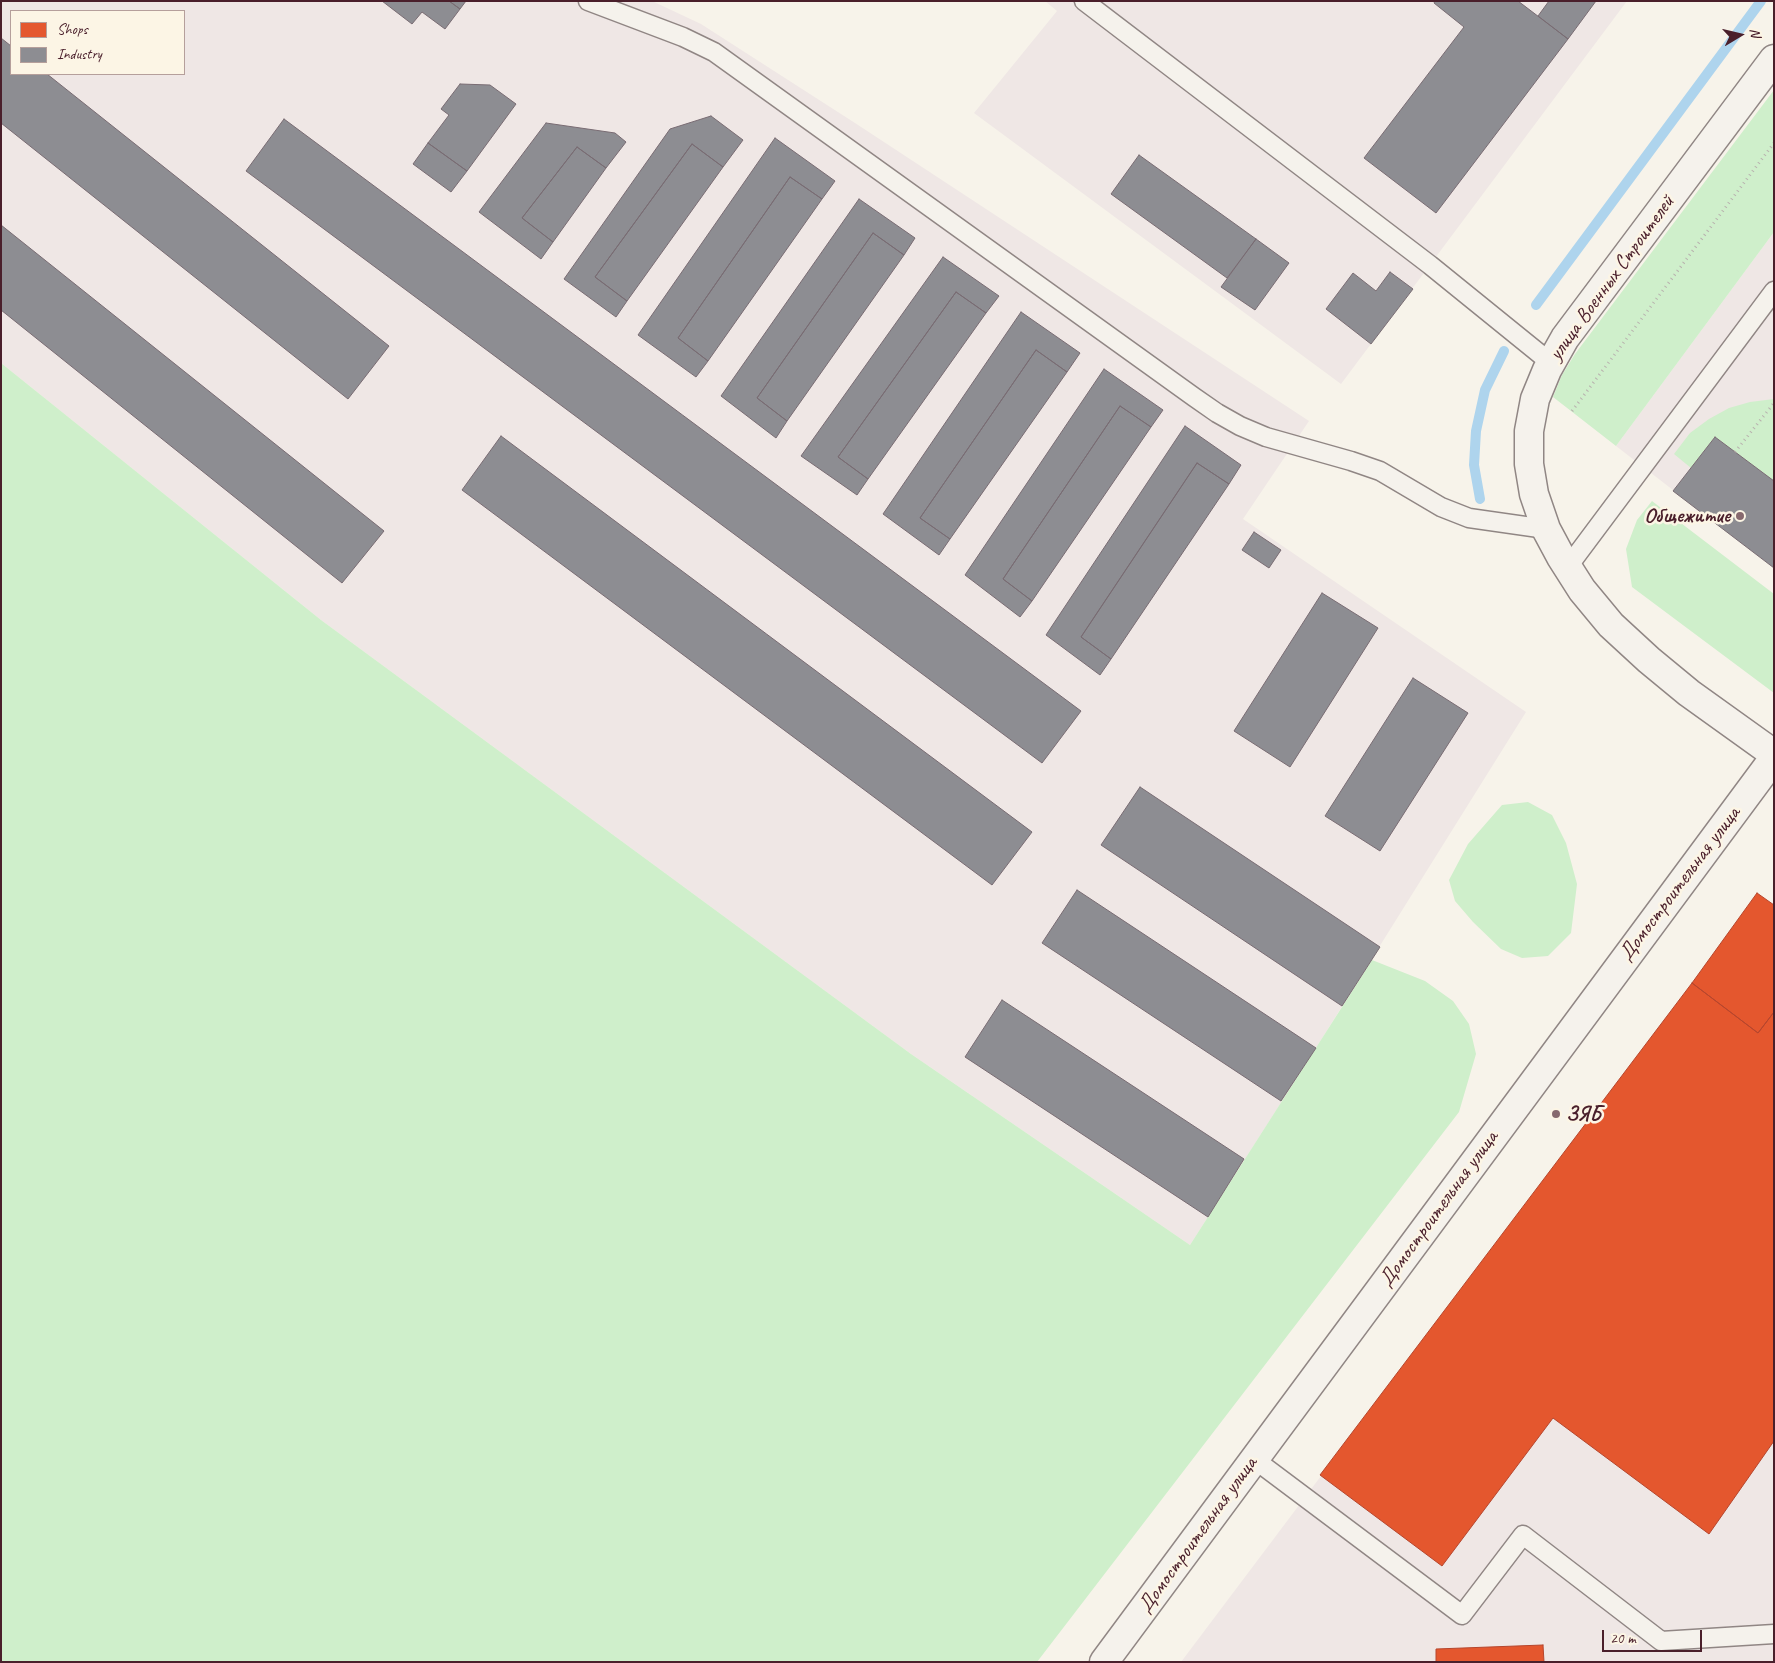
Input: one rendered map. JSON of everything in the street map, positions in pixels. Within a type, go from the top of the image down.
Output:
[{"type":"street","name":"улица Военных Строителей","points":[[1774,59],[1565,338],[1551,363],[1535,399],[1529,431],[1529,464],[1534,494],[1546,529],[1582,590],[1611,625],[1649,660],[1689,693],[1774,756]]},
{"type":"street","name":"Домостроительная улица","points":[[1104,1662],[1774,756]]},
{"type":"lane","points":[[588,1],[682,37],[714,52],[1194,397],[1240,426],[1266,437],[1380,471],[1441,506],[1469,518],[1546,529]]},
{"type":"lane","points":[[1084,1],[1430,265],[1551,363]]},
{"type":"lane","points":[[1568,568],[1768,311],[1774,291]]},
{"type":"lane","points":[[1254,1459],[1462,1615],[1523,1535],[1661,1641],[1774,1634]]},
{"type":"path","points":[[1572,411],[1774,143]]},
{"type":"path","points":[[1735,452],[1774,403]]},
{"type":"shaded area","points":[[1,1],[652,1],[701,24],[1309,421],[1243,519],[1526,712],[1316,1048],[1190,1245],[911,1054],[321,620],[1,363]]},
{"type":"shaded area","points":[[1045,1],[1627,1],[1341,384],[974,113],[1057,11]]},
{"type":"shaded area","points":[[1774,232],[1774,568],[1616,446]]},
{"type":"shaded area","points":[[1757,893],[1774,905],[1774,1662],[1181,1662],[1692,983]]},
{"type":"green space","points":[[1774,90],[1774,232],[1616,446],[1553,397],[1562,375],[1575,354]]},
{"type":"green space","points":[[1,363],[321,620],[911,1054],[1190,1245],[1372,960],[1425,981],[1453,1001],[1469,1024],[1476,1054],[1459,1112],[1037,1662],[1,1662]]},
{"type":"green space","points":[[1774,399],[1774,481],[1715,437],[1691,468],[1674,454],[1690,433],[1709,419],[1729,408],[1750,402]]},
{"type":"green space","points":[[1652,501],[1774,594],[1774,693],[1632,587],[1626,549],[1637,520]]},
{"type":"green space","points":[[1528,802],[1552,815],[1566,843],[1577,884],[1571,933],[1548,956],[1522,958],[1501,949],[1473,922],[1455,901],[1449,880],[1468,844],[1502,805]]},
{"type":"building: Shops","points":[[1757,893],[1774,905],[1774,1012],[1758,1033],[1692,983]]},
{"type":"building: Shops","points":[[1692,983],[1758,1033],[1774,1012],[1774,1441],[1709,1534],[1553,1418],[1442,1566],[1320,1475]]},
{"type":"building: Shops","points":[[1543,1645],[1544,1662],[1436,1662],[1436,1649]]},
{"type":"building: Industry","points":[[382,1],[449,1],[460,9],[445,29],[422,12],[412,24]]},
{"type":"building: Industry","points":[[449,1],[466,1],[460,9]]},
{"type":"building: Industry","points":[[1435,1],[1518,1],[1568,39],[1436,213],[1364,158],[1464,27],[1434,3]]},
{"type":"building: Industry","points":[[1549,1],[1596,1],[1568,39],[1538,16]]},
{"type":"building: Industry","points":[[1,38],[10,45],[10,75],[48,75],[389,346],[348,399],[1,123]]},
{"type":"building: Industry","points":[[460,84],[490,85],[516,104],[467,171],[428,143],[449,115],[441,109]]},
{"type":"building: Industry","points":[[711,116],[743,140],[723,167],[692,144],[595,277],[627,301],[616,317],[564,279],[670,129]]},
{"type":"building: Industry","points":[[284,119],[1081,711],[1042,763],[246,171]]},
{"type":"building: Industry","points":[[546,123],[615,133],[626,142],[606,168],[577,147],[522,218],[553,242],[541,259],[479,212]]},
{"type":"building: Industry","points":[[775,138],[835,181],[822,199],[790,177],[678,338],[708,361],[696,377],[638,335]]},
{"type":"building: Industry","points":[[428,143],[467,171],[451,192],[413,164]]},
{"type":"building: Industry","points":[[692,144],[723,167],[627,301],[595,277]]},
{"type":"building: Industry","points":[[577,147],[606,168],[553,242],[522,218]]},
{"type":"building: Industry","points":[[1139,155],[1256,239],[1227,278],[1111,194]]},
{"type":"building: Industry","points":[[790,177],[822,199],[708,361],[678,338]]},
{"type":"building: Industry","points":[[859,199],[915,238],[904,255],[873,233],[757,398],[787,421],[776,438],[721,396]]},
{"type":"building: Industry","points":[[1,225],[384,531],[342,583],[1,310]]},
{"type":"building: Industry","points":[[873,233],[904,255],[787,421],[757,398]]},
{"type":"building: Industry","points":[[1256,239],[1289,263],[1255,310],[1221,287]]},
{"type":"building: Industry","points":[[943,257],[999,296],[986,313],[956,292],[838,457],[868,479],[857,495],[801,456]]},
{"type":"building: Industry","points":[[1390,272],[1413,289],[1371,344],[1326,309],[1353,273],[1376,291]]},
{"type":"building: Industry","points":[[956,292],[986,313],[868,479],[838,457]]},
{"type":"building: Industry","points":[[1021,312],[1080,353],[1067,372],[1036,350],[920,518],[950,539],[939,555],[883,514]]},
{"type":"building: Industry","points":[[1036,350],[1067,372],[950,539],[920,518]]},
{"type":"building: Industry","points":[[1104,369],[1163,410],[1151,427],[1120,406],[1003,579],[1032,601],[1020,617],[965,575]]},
{"type":"building: Industry","points":[[1120,406],[1151,427],[1032,601],[1003,579]]},
{"type":"building: Industry","points":[[1185,426],[1241,465],[1229,484],[1197,463],[1081,637],[1111,659],[1100,675],[1046,635]]},
{"type":"building: Industry","points":[[501,436],[1032,832],[992,885],[462,490]]},
{"type":"building: Industry","name":"Общежитие","points":[[1715,437],[1774,481],[1774,568],[1673,491]]},
{"type":"building: Industry","points":[[1197,463],[1229,484],[1111,659],[1081,637]]},
{"type":"building: Industry","points":[[1254,532],[1281,550],[1269,568],[1242,550]]},
{"type":"building: Industry","points":[[1322,593],[1378,628],[1290,767],[1234,731]]},
{"type":"building: Industry","points":[[1413,678],[1468,713],[1380,851],[1325,816]]},
{"type":"building: Industry","points":[[1140,787],[1380,947],[1342,1006],[1101,845]]},
{"type":"building: Industry","points":[[1077,890],[1316,1048],[1281,1101],[1042,943]]},
{"type":"building: Industry","points":[[1002,1000],[1244,1159],[1208,1217],[965,1057]]},
{"type":"waterway","points":[[1536,305],[1761,1]]},
{"type":"waterway","points":[[1480,499],[1474,465],[1476,431],[1485,390],[1504,351]]},
{"type":"place","name":"Общежитие","points":[[1740,516]]},
{"type":"place","name":"ЗЯБ","points":[[1556,1114]]}]
